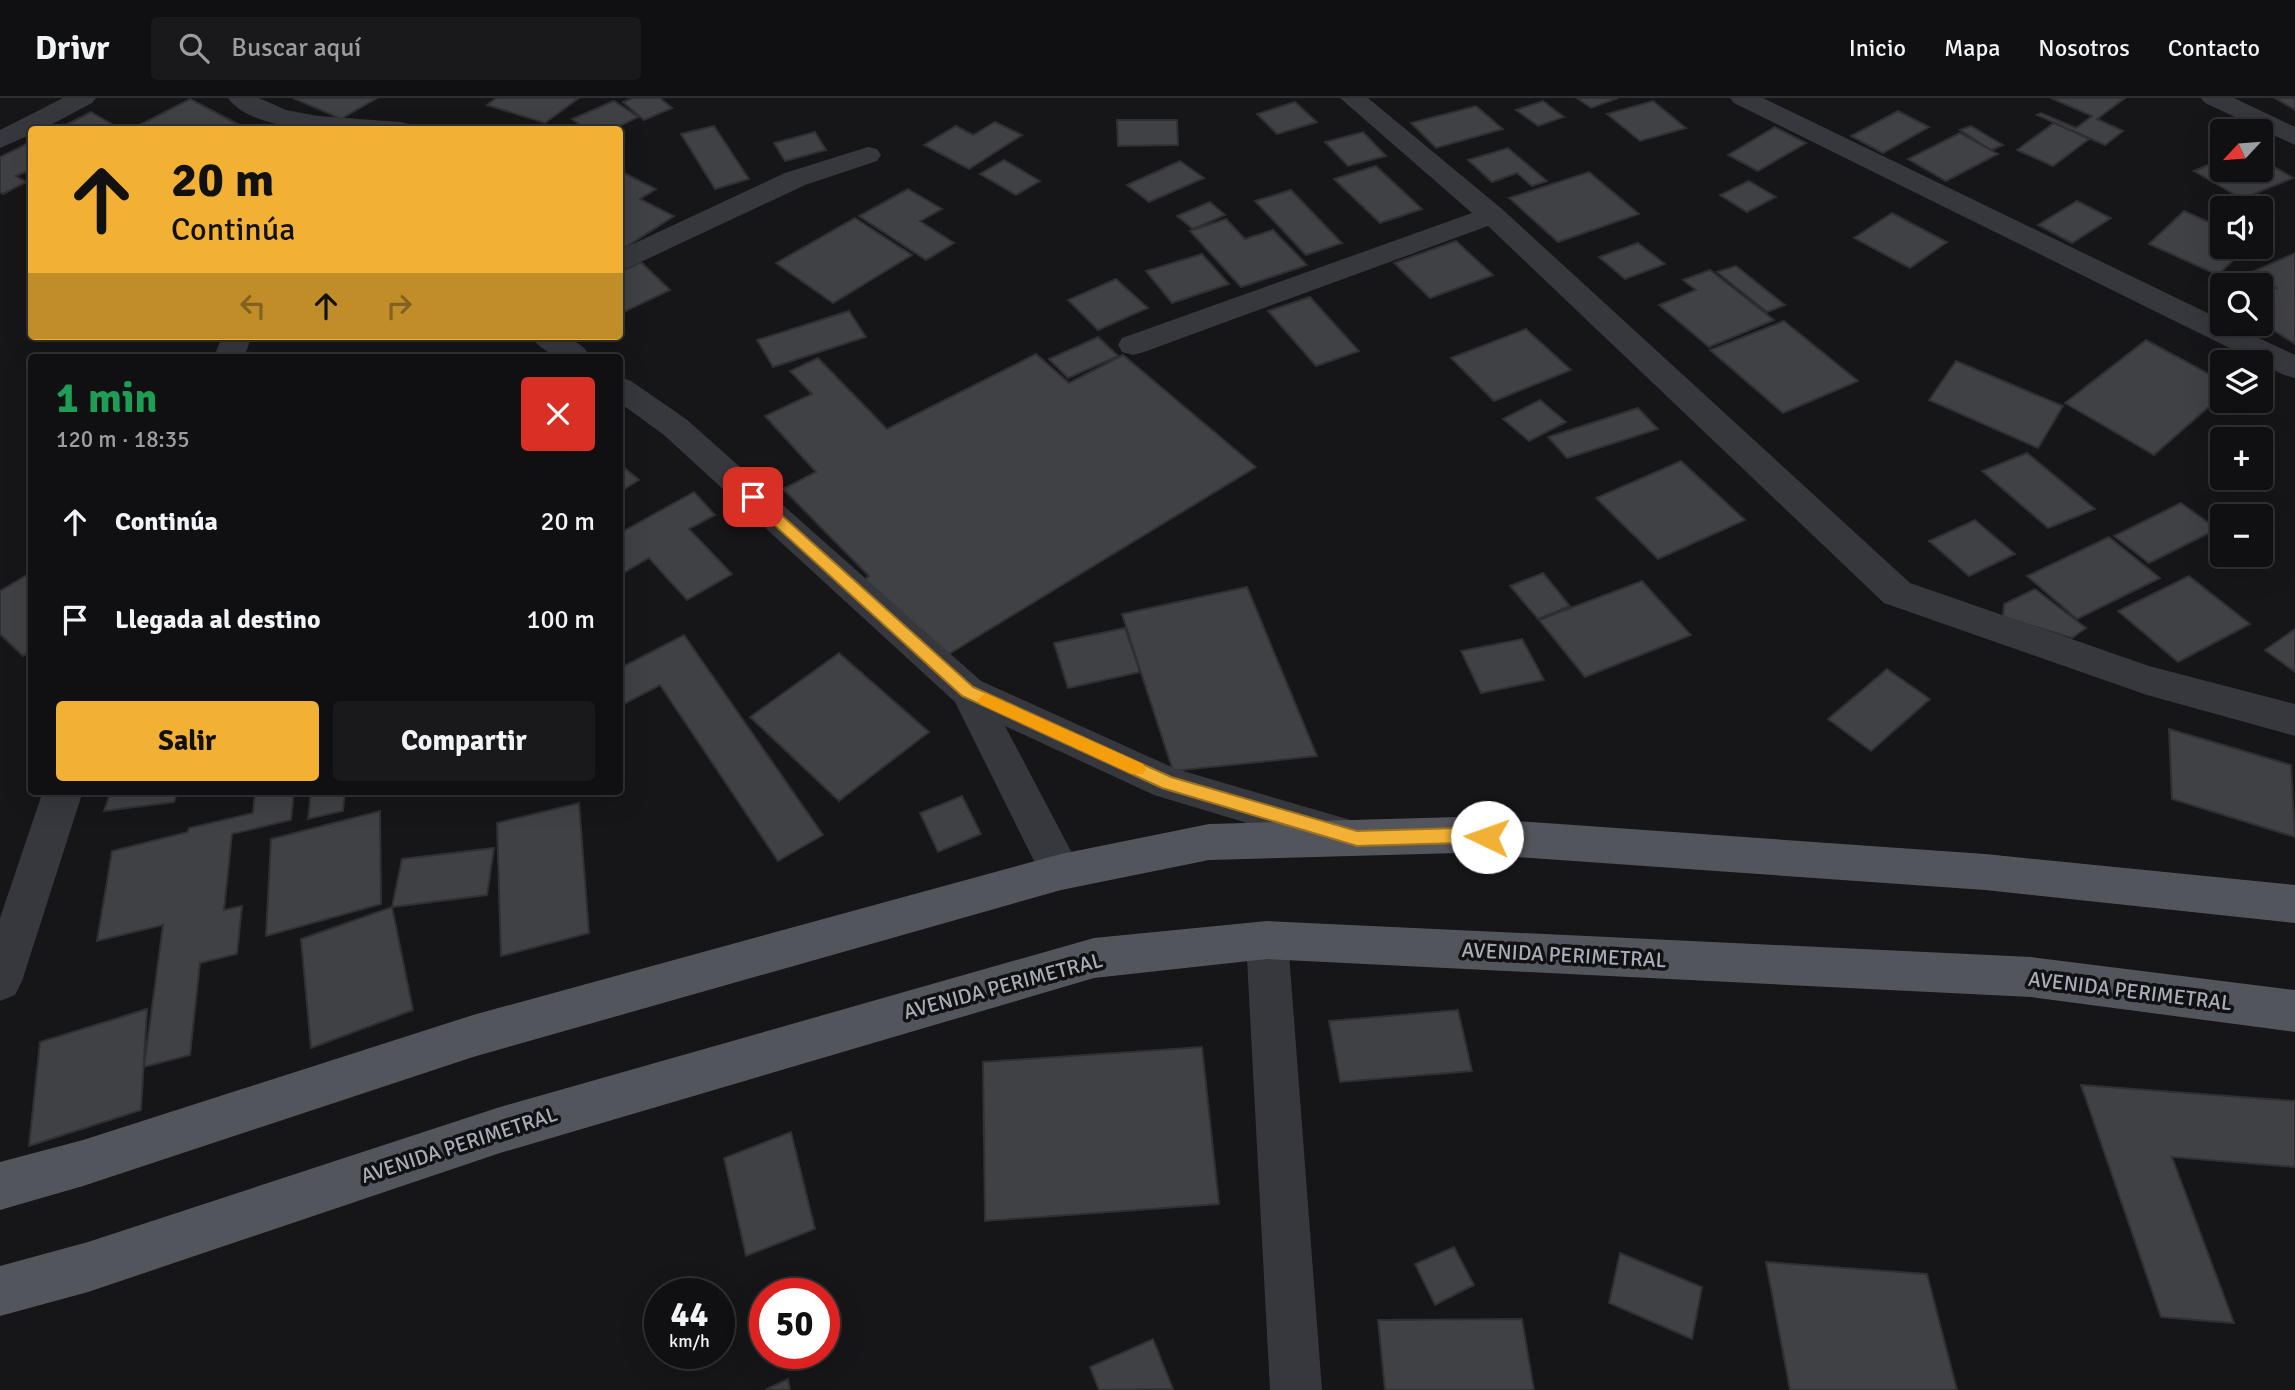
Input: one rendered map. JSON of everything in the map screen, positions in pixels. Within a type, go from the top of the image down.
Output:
[{"type":"main road","points":[[0,1186],[83,1163],[473,1036],[1060,873],[1209,842],[1459,835],[1916,867],[2295,904]]},
{"type":"main road","name":"AVENIDA PERIMETRAL","points":[[0,1291],[88,1267],[500,1130],[1094,958],[1267,940],[2031,977],[2295,1012]]},
{"type":"street","points":[[0,139],[83,98]]},
{"type":"street","points":[[241,98],[253,106],[285,118],[342,126]]},
{"type":"street","points":[[1353,98],[1492,215],[1897,593],[2147,680],[2295,720]]},
{"type":"street","points":[[1743,98],[2295,368]]},
{"type":"street","points":[[2214,98],[2295,137]]},
{"type":"street","points":[[623,260],[796,179],[868,155]]},
{"type":"street","points":[[1133,345],[1492,215]]},
{"type":"street","points":[[552,340],[572,354]]},
{"type":"street","points":[[623,390],[675,427],[968,692],[1168,783],[1357,838]]},
{"type":"street","points":[[968,692],[1060,873]]},
{"type":"street","points":[[0,981],[62,795]]},
{"type":"street","points":[[1267,940],[1296,1390]]},
{"type":"building","points":[[293,98],[377,98],[341,119]]},
{"type":"building","points":[[496,98],[579,98],[545,123],[487,105]]},
{"type":"building","points":[[633,98],[660,98],[672,108],[644,120],[623,102]]},
{"type":"building","points":[[1577,98],[1618,98],[1591,108]]},
{"type":"building","points":[[2051,98],[2125,98],[2097,119],[2123,131],[2105,145],[2037,115],[2041,113],[2076,128],[2092,116]]},
{"type":"building","points":[[2275,98],[2295,98],[2295,110]]},
{"type":"building","points":[[190,99],[241,126],[138,126]]},
{"type":"building","points":[[614,101],[638,117],[620,126],[582,126],[572,119]]},
{"type":"building","points":[[1543,101],[1564,117],[1538,126],[1516,110]]},
{"type":"building","points":[[1653,101],[1686,128],[1640,141],[1607,114]]},
{"type":"building","points":[[1295,102],[1317,122],[1277,134],[1257,114]]},
{"type":"building","points":[[1476,106],[1503,129],[1436,148],[1411,123]]},
{"type":"building","points":[[1898,111],[1929,127],[1883,153],[1851,136]]},
{"type":"building","points":[[91,112],[115,126],[64,126]]},
{"type":"building","points":[[1117,120],[1177,120],[1178,145],[1118,146]]},
{"type":"building","points":[[995,122],[1022,135],[969,169],[924,145],[956,126],[973,135]]},
{"type":"building","points":[[2054,123],[2089,139],[2053,166],[2017,150]]},
{"type":"building","points":[[714,126],[749,179],[715,189],[681,134]]},
{"type":"building","points":[[1971,126],[2003,145],[1991,150],[1960,130]]},
{"type":"building","points":[[1775,127],[1806,143],[1758,171],[1728,155]]},
{"type":"building","points":[[815,132],[826,150],[785,161],[774,143]]},
{"type":"building","points":[[1363,132],[1386,156],[1348,166],[1325,142]]},
{"type":"building","points":[[1960,133],[1998,154],[1946,181],[1908,159]]},
{"type":"building","points":[[28,143],[28,171],[16,176],[26,182],[3,194],[0,192],[0,157]]},
{"type":"building","points":[[1508,148],[1547,181],[1532,186],[1517,173],[1492,182],[1468,160]]},
{"type":"building","points":[[1004,160],[1040,181],[1016,195],[980,174]]},
{"type":"building","points":[[1180,161],[1204,178],[1149,202],[1127,185]]},
{"type":"building","points":[[2210,164],[2210,180],[2194,171]]},
{"type":"building","points":[[1376,166],[1422,209],[1380,223],[1334,179]]},
{"type":"building","points":[[2273,166],[2293,178],[2249,196],[2237,196],[2213,182],[2273,182]]},
{"type":"building","points":[[623,172],[656,189],[640,199],[674,216],[626,247],[623,246]]},
{"type":"building","points":[[1589,172],[1639,214],[1558,242],[1509,198]]},
{"type":"building","points":[[1749,181],[1776,197],[1747,212],[1720,195]]},
{"type":"building","points":[[908,189],[942,209],[920,221],[954,243],[926,260],[859,216]]},
{"type":"building","points":[[1291,190],[1342,243],[1306,255],[1255,201]]},
{"type":"building","points":[[2077,201],[2111,218],[2072,243],[2038,225]]},
{"type":"building","points":[[1210,202],[1225,215],[1193,229],[1177,216]]},
{"type":"building","points":[[2184,211],[2210,223],[2210,259],[2235,259],[2220,273],[2214,273],[2149,244]]},
{"type":"building","points":[[1892,213],[1947,242],[1910,268],[1854,238]]},
{"type":"building","points":[[855,218],[912,255],[833,303],[776,263]]},
{"type":"building","points":[[1226,219],[1245,239],[1273,230],[1307,265],[1241,287],[1190,231]]},
{"type":"building","points":[[1456,241],[1493,275],[1430,298],[1394,263]]},
{"type":"building","points":[[1638,243],[1665,264],[1625,279],[1599,257]]},
{"type":"building","points":[[2295,253],[2295,344],[2273,330],[2273,290],[2277,288],[2273,285],[2273,273],[2252,272]]},
{"type":"building","points":[[1202,254],[1229,284],[1172,303],[1146,271]]},
{"type":"building","points":[[641,262],[670,290],[623,313],[623,271]]},
{"type":"building","points":[[1736,266],[1785,305],[1767,312],[1717,272]]},
{"type":"building","points":[[1710,270],[1774,320],[1709,347],[1659,305],[1696,290],[1683,280]]},
{"type":"building","points":[[1116,279],[1148,308],[1098,330],[1068,300]]},
{"type":"building","points":[[1310,297],[1359,351],[1316,366],[1268,311]]},
{"type":"building","points":[[849,311],[866,337],[773,367],[757,340]]},
{"type":"building","points":[[1784,321],[1858,381],[1783,413],[1710,350]]},
{"type":"building","points":[[1526,329],[1571,370],[1494,401],[1451,358]]},
{"type":"building","points":[[1098,337],[1118,356],[1068,378],[1049,359]]},
{"type":"building","points":[[2146,340],[2210,375],[2210,406],[2154,455],[2065,403]]},
{"type":"building","points":[[1036,354],[1069,383],[1123,355],[1256,467],[944,657],[857,585],[869,576],[783,489],[816,472],[765,416],[812,394],[790,371],[818,358],[887,429]]},
{"type":"building","points":[[1956,361],[2063,406],[2038,448],[1929,400]]},
{"type":"building","points":[[1540,400],[1566,422],[1529,441],[1503,419]]},
{"type":"building","points":[[1638,408],[1658,429],[1567,458],[1548,437]]},
{"type":"building","points":[[2027,453],[2095,509],[2048,528],[1982,471]]},
{"type":"building","points":[[1681,461],[1745,520],[1658,559],[1596,498]]},
{"type":"building","points":[[623,467],[639,480],[623,490]]},
{"type":"building","points":[[694,492],[715,515],[689,529],[732,574],[687,600],[649,558],[623,573],[623,531]]},
{"type":"building","points":[[2181,503],[2210,524],[2210,532],[2149,563],[2114,536]]},
{"type":"building","points":[[1975,520],[2015,554],[1969,576],[1929,541]]},
{"type":"building","points":[[2109,537],[2160,578],[2077,619],[2027,576]]},
{"type":"building","points":[[1543,573],[1570,606],[1538,619],[1510,586]]},
{"type":"building","points":[[28,574],[28,653],[23,656],[0,634],[0,591]]},
{"type":"building","points":[[2189,576],[2250,624],[2178,662],[2118,611]]},
{"type":"building","points":[[1642,581],[1691,635],[1585,677],[1539,620]]},
{"type":"building","points":[[1247,587],[1317,756],[1173,771],[1122,614]]},
{"type":"building","points":[[2035,589],[2086,628],[2072,638],[2003,617],[2004,604]]},
{"type":"building","points":[[1125,628],[1140,672],[1068,688],[1054,643]]},
{"type":"building","points":[[2295,629],[2295,672],[2265,650]]},
{"type":"building","points":[[684,635],[823,835],[778,861],[660,685],[623,704],[623,666]]},
{"type":"building","points":[[1522,639],[1544,680],[1481,693],[1461,651]]},
{"type":"building","points":[[839,653],[929,732],[839,801],[750,717]]},
{"type":"building","points":[[1887,669],[1930,699],[1871,751],[1828,719]]},
{"type":"building","points":[[2169,729],[2291,765],[2295,837],[2172,799]]},
{"type":"building","points":[[110,795],[177,795],[174,802],[104,811]]},
{"type":"building","points":[[255,795],[294,795],[291,820],[232,834],[224,910],[242,906],[237,954],[200,963],[190,1055],[144,1067],[163,925],[97,941],[112,851],[188,832],[189,828],[253,813]]},
{"type":"building","points":[[311,795],[345,795],[343,811],[308,819]]},
{"type":"building","points":[[962,796],[981,834],[938,852],[920,813]]},
{"type":"building","points":[[579,803],[589,933],[501,956],[497,823]]},
{"type":"building","points":[[380,811],[381,904],[266,936],[271,839]]},
{"type":"building","points":[[494,848],[487,895],[392,907],[402,859]]},
{"type":"building","points":[[392,907],[413,1010],[311,1048],[301,939]]},
{"type":"building","points":[[147,1009],[141,1110],[29,1146],[40,1042]]},
{"type":"building","points":[[1458,1010],[1472,1071],[1340,1082],[1329,1021]]},
{"type":"building","points":[[1202,1047],[1219,1204],[985,1221],[983,1062]]},
{"type":"building","points":[[2081,1085],[2295,1101],[2295,1167],[2172,1157],[2234,1323],[2161,1317]]},
{"type":"building","points":[[791,1132],[815,1229],[746,1256],[724,1158]]},
{"type":"building","points":[[1454,1247],[1474,1285],[1435,1305],[1415,1264]]},
{"type":"building","points":[[1620,1253],[1702,1287],[1692,1339],[1609,1303]]},
{"type":"building","points":[[1766,1262],[1927,1274],[1957,1390],[1790,1390]]},
{"type":"building","points":[[1522,1319],[1534,1390],[1385,1390],[1378,1320]]},
{"type":"building","points":[[1153,1339],[1173,1389],[1099,1390],[1090,1367]]},
{"type":"building","points":[[788,1379],[790,1390],[765,1390]]},
{"type":"slow traffic","points":[[985,700],[1138,769]]},
{"type":"route","points":[[753,497],[968,692],[1168,783],[1357,838],[1459,835],[1487,837]]}]
